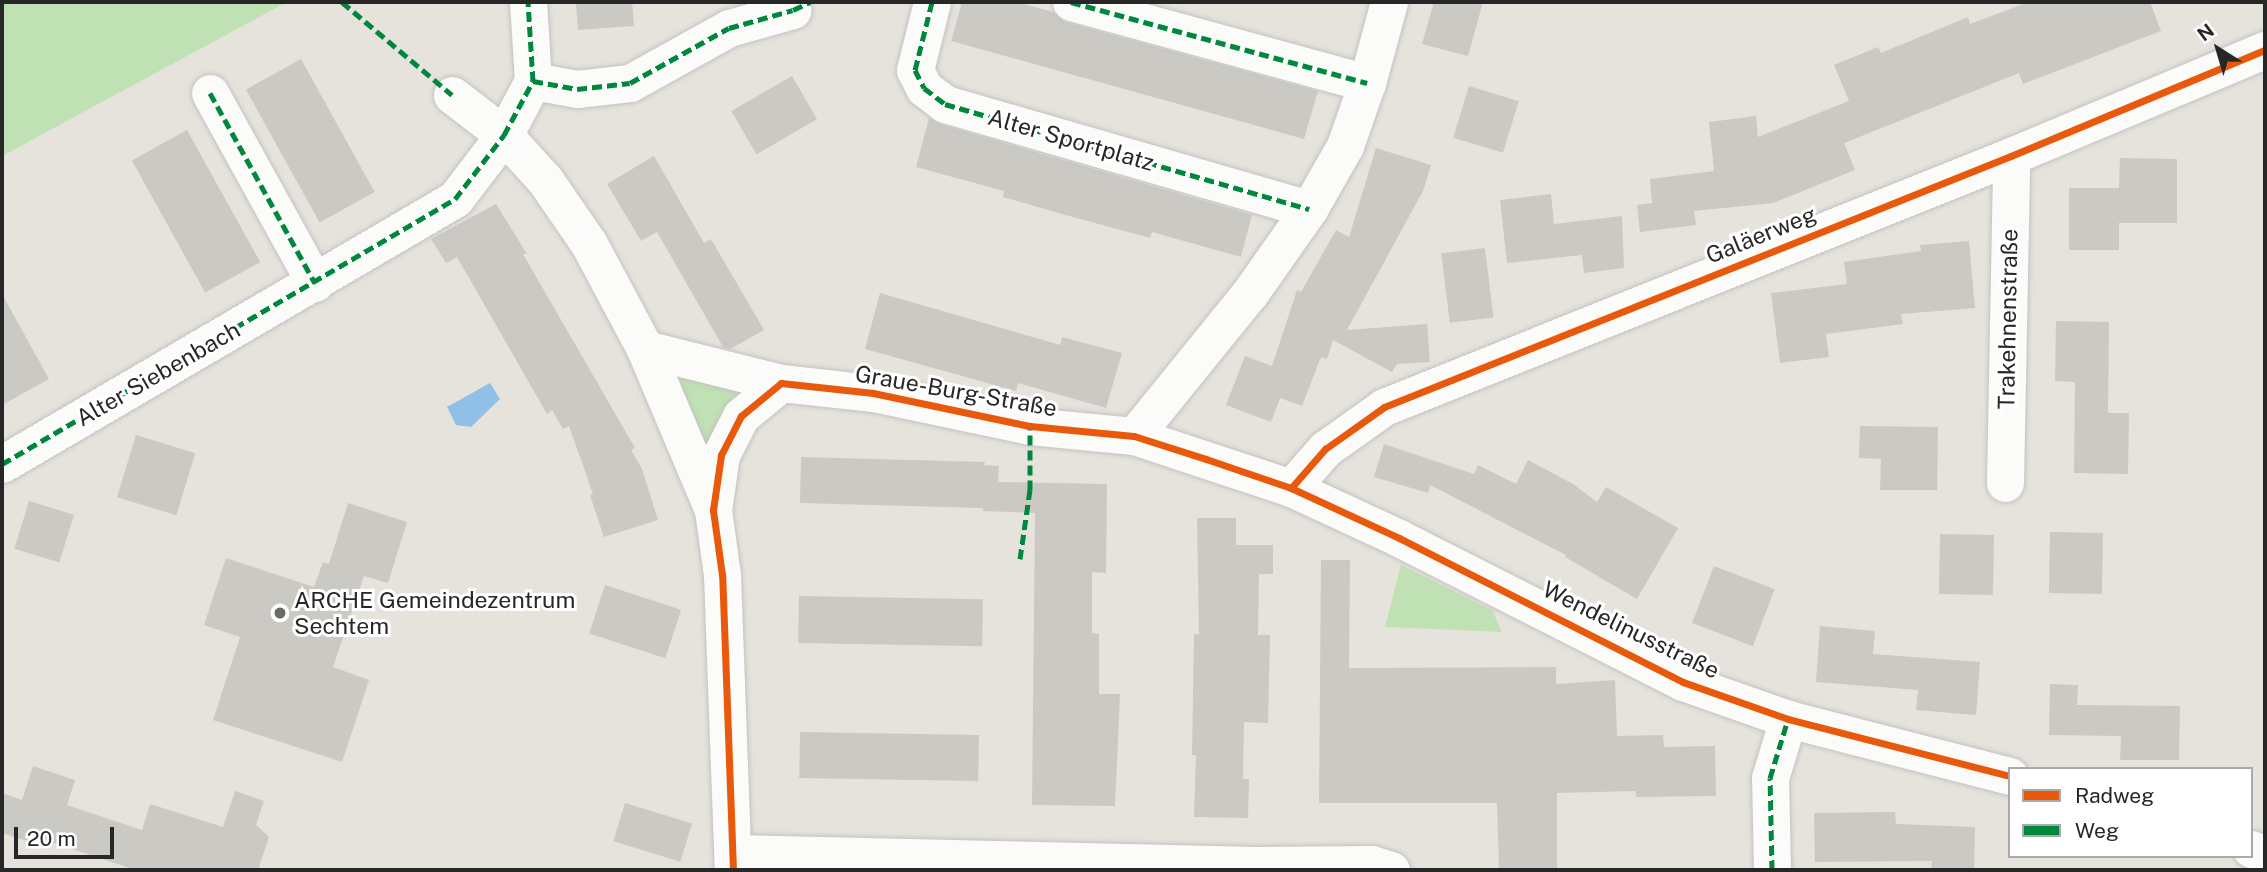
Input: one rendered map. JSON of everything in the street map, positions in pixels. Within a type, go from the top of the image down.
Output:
[{"type":"street","points":[[528,2],[533,81],[577,89],[630,83],[729,28],[793,10]]},
{"type":"street","name":"Alter Sportplatz","points":[[932,2],[915,70],[924,88],[945,104],[1309,209]]},
{"type":"street","points":[[1071,2],[1367,83]]},
{"type":"street","points":[[1134,436],[1250,293],[1309,209],[1345,146],[1367,83],[1389,2]]},
{"type":"street","name":"Galäerweg","points":[[1291,488],[1325,449],[1384,407],[2011,156],[2265,50]]},
{"type":"street","name":"Alter Siebenbach","points":[[2,464],[455,199],[504,135],[533,81]]},
{"type":"street","points":[[209,93],[315,283]]},
{"type":"street","points":[[452,95],[504,135],[545,180],[589,244],[645,349],[713,510],[722,575],[733,862],[1372,864],[1391,870]]},
{"type":"street","name":"Trakehnenstraße","points":[[2005,483],[2011,156]]},
{"type":"street","name":"Graue-Burg-Straße","points":[[645,349],[781,383],[873,393],[1030,426],[1134,436],[1291,488]]},
{"type":"street","points":[[713,510],[721,455],[741,416],[781,383]]},
{"type":"street","name":"Wendelinusstraße","points":[[1291,488],[1411,544],[1684,682],[1788,719],[2008,775]]},
{"type":"street","points":[[1772,870],[1770,778],[1788,719]]},
{"type":"green space","points":[[2,2],[287,2],[2,156]]},
{"type":"green space","points":[[683,377],[739,393],[709,453],[676,386]]},
{"type":"green space","points":[[1401,565],[1492,610],[1502,632],[1385,627]]},
{"type":"water","points":[[490,383],[500,399],[471,427],[456,425],[447,407]]},
{"type":"building","points":[[576,2],[632,2],[634,26],[578,30]]},
{"type":"building","points":[[962,2],[1017,2],[1053,12],[1065,22],[1318,91],[1304,139],[951,41]]},
{"type":"building","points":[[1434,2],[1483,2],[1468,56],[1422,44]]},
{"type":"building","points":[[2029,2],[2150,2],[2161,31],[2023,84],[2019,73],[1844,143],[1855,170],[1773,203],[1694,211],[1696,225],[1640,232],[1637,205],[1652,203],[1650,179],[1714,171],[1709,122],[1756,116],[1758,137],[1849,101],[1834,65],[1878,47],[1881,53],[1968,17],[1970,24]]},
{"type":"building","points":[[301,59],[375,192],[320,222],[246,90]]},
{"type":"building","points":[[792,76],[817,119],[756,154],[731,111]]},
{"type":"building","points":[[1469,86],[1519,101],[1503,153],[1453,138]]},
{"type":"building","points":[[929,118],[939,124],[1252,215],[1241,257],[1152,232],[1150,238],[1062,214],[1003,197],[1004,191],[916,167]]},
{"type":"building","points":[[187,130],[260,262],[205,293],[132,161]]},
{"type":"building","points":[[1376,148],[1431,165],[1423,191],[1347,330],[1427,324],[1430,362],[1397,364],[1392,372],[1333,340],[1327,359],[1321,357],[1302,406],[1280,398],[1271,422],[1226,405],[1245,356],[1272,366],[1297,290],[1301,292],[1336,230],[1349,237]]},
{"type":"building","points":[[654,156],[704,243],[711,239],[764,330],[730,349],[723,347],[657,232],[641,241],[607,184]]},
{"type":"building","points":[[2120,158],[2177,159],[2177,223],[2119,223],[2119,250],[2069,250],[2069,188],[2119,188]]},
{"type":"building","points":[[1551,194],[1554,224],[1622,216],[1624,268],[1584,273],[1582,255],[1507,263],[1500,200]]},
{"type":"building","points":[[496,204],[527,254],[523,254],[635,448],[631,450],[642,469],[658,520],[604,537],[590,495],[593,494],[569,426],[563,429],[552,410],[547,414],[457,257],[446,263],[431,239]]},
{"type":"building","points":[[1969,241],[1975,308],[1901,314],[1903,324],[1826,334],[1829,357],[1780,363],[1771,293],[1847,284],[1844,262],[1921,251],[1920,245]]},
{"type":"building","points":[[1485,248],[1494,317],[1450,323],[1441,253]]},
{"type":"building","points":[[880,293],[1060,345],[1062,337],[1122,353],[1106,408],[1018,383],[1016,391],[865,349]]},
{"type":"building","points":[[2,294],[49,379],[2,405]]},
{"type":"building","points":[[2056,321],[2109,322],[2108,413],[2129,413],[2128,474],[2074,473],[2075,382],[2055,381]]},
{"type":"building","points":[[1860,426],[1938,427],[1937,490],[1880,490],[1881,459],[1859,458]]},
{"type":"building","points":[[136,435],[195,453],[176,515],[117,497]]},
{"type":"building","points":[[1384,444],[1474,474],[1478,465],[1516,484],[1528,460],[1573,484],[1597,502],[1606,487],[1678,528],[1637,599],[1565,557],[1566,555],[1430,485],[1428,493],[1374,477]]},
{"type":"building","points":[[801,457],[985,462],[984,465],[999,466],[998,482],[1107,484],[1106,573],[1092,572],[1092,633],[1099,634],[1099,694],[1120,694],[1115,806],[1032,805],[1035,513],[983,511],[983,508],[800,503]]},
{"type":"building","points":[[29,501],[74,515],[59,563],[14,549]]},
{"type":"building","points":[[348,503],[407,522],[388,583],[364,576],[333,667],[369,680],[342,762],[213,720],[240,637],[204,625],[226,558],[314,587],[323,562],[329,564]]},
{"type":"building","points":[[1197,518],[1236,518],[1236,545],[1273,545],[1273,574],[1259,574],[1258,635],[1270,635],[1268,723],[1244,722],[1243,779],[1249,779],[1248,818],[1194,817],[1194,634],[1199,634]]},
{"type":"building","points":[[2050,532],[2103,533],[2102,594],[2049,593]]},
{"type":"building","points":[[1940,534],[1994,535],[1993,595],[1939,594]]},
{"type":"building","points":[[1321,560],[1350,560],[1349,668],[1556,667],[1556,684],[1615,680],[1617,736],[1663,735],[1664,747],[1715,746],[1716,796],[1636,797],[1636,791],[1557,793],[1557,870],[1499,870],[1497,803],[1319,803]]},
{"type":"building","points":[[1714,566],[1775,589],[1753,646],[1692,623]]},
{"type":"building","points":[[605,585],[681,610],[665,658],[589,634]]},
{"type":"building","points":[[799,596],[983,599],[982,646],[798,643]]},
{"type":"building","points":[[1820,626],[1875,631],[1873,654],[1980,662],[1976,715],[1916,710],[1918,690],[1816,682]]},
{"type":"building","points":[[2050,684],[2078,685],[2077,705],[2180,706],[2179,760],[2120,760],[2121,736],[2049,735]]},
{"type":"building","points":[[800,732],[979,735],[978,781],[799,778]]},
{"type":"building","points":[[33,766],[75,780],[67,805],[142,830],[150,804],[223,827],[235,791],[264,801],[256,825],[269,837],[258,870],[136,870],[35,837],[33,843],[2,833],[2,793],[22,800]]},
{"type":"building","points":[[625,803],[692,823],[680,862],[613,841]]},
{"type":"building","points":[[1895,812],[1896,824],[1975,827],[1974,870],[1931,870],[1932,861],[1815,862],[1814,813]]},
{"type":"marked path","points":[[342,2],[452,95]]},
{"type":"marked path","points":[[2,464],[455,199],[504,135],[533,81],[528,2]]},
{"type":"marked path","points":[[533,81],[577,89],[630,83],[729,28],[793,10],[810,2]]},
{"type":"marked path","points":[[932,2],[915,70],[924,88],[945,104],[1309,209]]},
{"type":"marked path","points":[[1071,2],[1367,83]]},
{"type":"marked path","points":[[210,93],[315,283]]},
{"type":"marked path","points":[[1020,559],[1030,490],[1030,426]]},
{"type":"marked path","points":[[1772,870],[1770,778],[1788,719]]},
{"type":"cycle path","points":[[1291,488],[1325,449],[1384,407],[2011,156],[2265,50]]},
{"type":"cycle path","points":[[733,870],[722,575],[713,510],[721,455],[741,416],[781,383],[873,393],[1030,426],[1134,436],[1206,459],[1291,488],[1399,538],[1683,682],[1788,719],[2008,775]]},
{"type":"place","name":"ARCHE Gemeindezentrum Sechtem","points":[[280,613]]}]
